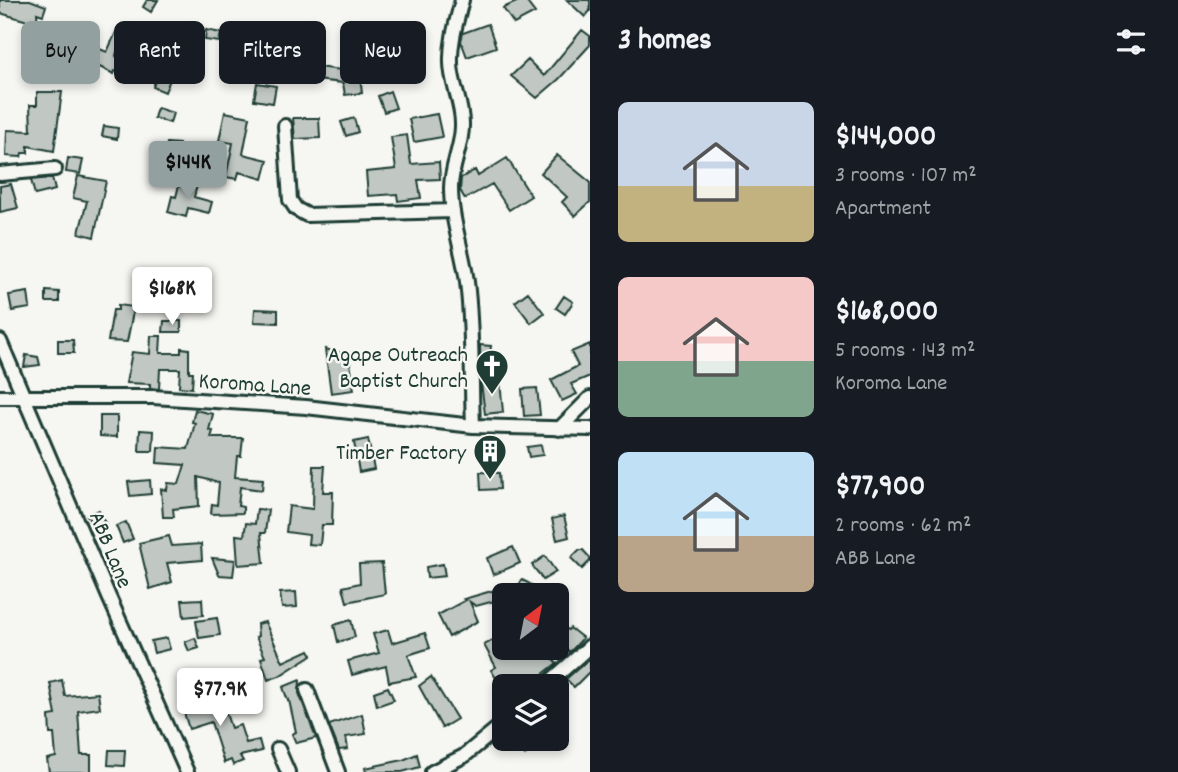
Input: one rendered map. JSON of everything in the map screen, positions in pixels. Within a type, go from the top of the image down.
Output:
[{"type":"street","points":[[462,0],[451,65],[463,125],[452,174],[453,211],[467,280],[471,322],[473,426]]},
{"type":"street","points":[[285,126],[290,200],[296,209],[307,215],[453,211]]},
{"type":"street","points":[[0,174],[55,169]]},
{"type":"street","name":"ABB Lane","points":[[0,341],[187,772]]},
{"type":"street","name":"Koroma Lane","points":[[0,397],[166,398],[306,407],[473,426],[590,429]]},
{"type":"street","points":[[559,429],[590,398]]},
{"type":"street","points":[[558,674],[590,646]]},
{"type":"street","points":[[307,690],[338,772]]},
{"type":"street","points":[[432,772],[464,756],[492,733]]},
{"type":"street","points":[[278,749],[288,772]]},
{"type":"building","points":[[0,0],[30,0],[46,6],[43,15],[37,13],[38,21],[0,13]]},
{"type":"building","points":[[147,0],[158,0],[151,12],[143,7]]},
{"type":"building","points":[[525,0],[535,13],[514,24],[503,8]]},
{"type":"building","points":[[567,0],[590,0],[590,11],[585,17]]},
{"type":"building","points":[[488,24],[496,47],[467,57],[461,41],[463,33]]},
{"type":"building","points":[[206,30],[219,33],[219,42],[205,40]]},
{"type":"building","points":[[582,30],[590,36],[590,45],[559,79],[537,98],[511,76],[528,60],[544,76]]},
{"type":"building","points":[[114,37],[114,74],[100,67],[100,49],[107,52]]},
{"type":"building","points":[[326,68],[340,70],[340,83],[326,81]]},
{"type":"building","points":[[154,84],[168,84],[165,92],[153,87]]},
{"type":"building","points":[[257,84],[276,86],[273,103],[254,100]]},
{"type":"building","points":[[343,84],[361,84],[362,93],[345,95]]},
{"type":"building","points":[[390,91],[396,108],[384,112],[378,96]]},
{"type":"building","points":[[37,92],[62,92],[54,151],[28,146],[28,153],[22,153],[21,157],[6,156],[7,130],[31,131],[30,105],[37,105]]},
{"type":"building","points":[[157,108],[173,113],[170,123],[154,118]]},
{"type":"building","points":[[225,112],[250,117],[243,154],[268,160],[263,179],[239,172],[237,179],[226,177],[233,143],[219,141]]},
{"type":"building","points":[[437,114],[442,137],[414,142],[409,119]]},
{"type":"building","points":[[293,118],[319,118],[320,138],[295,139]]},
{"type":"building","points":[[354,118],[358,132],[346,136],[341,122]]},
{"type":"building","points":[[104,126],[118,128],[117,139],[102,136]]},
{"type":"building","points":[[407,135],[411,164],[439,162],[440,179],[418,180],[421,198],[398,201],[397,194],[368,196],[366,172],[396,169],[391,137]]},
{"type":"building","points":[[167,143],[179,144],[178,158],[165,157]]},
{"type":"building","points":[[557,155],[590,182],[590,202],[575,216],[562,202],[567,197],[541,173]]},
{"type":"building","points":[[68,158],[83,160],[80,174],[66,172]]},
{"type":"building","points":[[507,158],[531,196],[509,210],[492,184],[465,199],[460,190],[461,178],[475,170],[478,176]]},
{"type":"building","points":[[78,176],[106,181],[94,237],[79,233],[87,201],[73,198]]},
{"type":"building","points":[[52,178],[55,190],[35,195],[31,180]]},
{"type":"building","points":[[180,181],[197,185],[194,197],[212,202],[209,213],[188,208],[186,217],[168,212]]},
{"type":"building","points":[[11,184],[18,208],[0,212],[0,186]]},
{"type":"building","points":[[46,291],[59,292],[59,302],[46,302]]},
{"type":"building","points":[[28,292],[30,308],[12,311],[9,295]]},
{"type":"building","points":[[528,292],[544,313],[531,323],[515,302]]},
{"type":"building","points":[[564,296],[573,302],[565,314],[556,308]]},
{"type":"building","points":[[118,305],[134,307],[127,342],[108,341],[113,310],[118,310]]},
{"type":"building","points":[[255,309],[278,310],[278,323],[254,322]]},
{"type":"building","points":[[164,321],[181,321],[181,332],[163,332]]},
{"type":"building","points":[[151,336],[161,336],[160,353],[181,353],[181,348],[189,349],[189,372],[193,372],[192,388],[179,387],[180,369],[160,369],[159,389],[150,388],[150,384],[126,383],[132,352],[150,354]]},
{"type":"building","points":[[58,340],[73,340],[74,353],[58,353]]},
{"type":"building","points":[[590,344],[590,376],[571,384],[577,394],[562,401],[551,380],[578,366],[571,352]]},
{"type":"building","points":[[480,345],[491,346],[487,379],[481,379]]},
{"type":"building","points":[[325,349],[349,355],[354,390],[331,393]]},
{"type":"building","points":[[26,355],[38,357],[40,365],[24,367]]},
{"type":"building","name":"Agape Outreach Baptist Church","points":[[500,381],[503,412],[485,414],[481,383]]},
{"type":"building","points":[[537,388],[540,415],[524,416],[522,389]]},
{"type":"building","points":[[195,410],[213,414],[209,430],[213,431],[211,438],[243,438],[241,456],[237,456],[235,477],[263,479],[262,490],[240,487],[238,506],[243,507],[243,513],[211,514],[212,504],[217,505],[219,483],[198,477],[199,506],[173,509],[174,517],[163,517],[161,489],[167,490],[168,483],[179,484],[185,465],[157,463],[158,447],[188,449],[195,423],[192,422]]},
{"type":"building","points":[[100,416],[117,416],[117,437],[100,436]]},
{"type":"building","points":[[140,430],[154,431],[153,451],[139,451]]},
{"type":"building","points":[[368,439],[374,469],[359,472],[354,442]]},
{"type":"building","points":[[541,445],[543,455],[529,457],[527,447]]},
{"type":"building","points":[[314,466],[325,466],[323,492],[333,492],[332,525],[322,525],[320,545],[308,544],[309,535],[286,532],[289,506],[313,509]]},
{"type":"building","name":"Timber Factory","points":[[480,472],[499,473],[500,489],[481,490]]},
{"type":"building","points":[[150,480],[151,494],[130,496],[128,482]]},
{"type":"building","points":[[257,509],[268,510],[265,533],[261,533],[264,563],[238,565],[236,535],[244,536],[246,523],[255,524]]},
{"type":"building","points":[[99,510],[107,527],[96,533],[87,515]]},
{"type":"building","points":[[564,516],[569,537],[557,540],[552,519]]},
{"type":"building","points":[[126,522],[133,539],[123,543],[116,526]]},
{"type":"building","points":[[169,536],[172,546],[201,544],[202,560],[167,563],[172,582],[150,589],[139,543]]},
{"type":"building","points":[[513,547],[520,563],[493,575],[487,558]]},
{"type":"building","points":[[579,550],[583,550],[590,558],[582,569],[571,558]]},
{"type":"building","points":[[545,556],[556,572],[543,580],[532,565]]},
{"type":"building","points":[[212,558],[235,560],[233,576],[219,575]]},
{"type":"building","points":[[382,563],[385,594],[347,602],[343,587],[360,583],[359,564]]},
{"type":"building","points":[[443,564],[445,576],[427,578],[426,567]]},
{"type":"building","points":[[492,591],[492,602],[476,606],[470,602],[478,621],[449,637],[438,615],[466,600],[464,599]]},
{"type":"building","points":[[296,592],[297,607],[282,608],[280,593]]},
{"type":"building","points":[[202,599],[203,615],[184,617],[182,600]]},
{"type":"building","points":[[217,618],[220,635],[199,638],[196,621]]},
{"type":"building","points":[[351,620],[355,637],[338,642],[334,625]]},
{"type":"building","points":[[265,622],[283,662],[309,650],[312,655],[268,680],[261,658],[265,657],[256,637],[257,624]]},
{"type":"building","points":[[570,628],[583,638],[570,652],[569,629]]},
{"type":"building","points":[[388,630],[392,643],[425,633],[430,648],[408,655],[416,677],[389,682],[386,666],[352,675],[348,661],[379,653],[373,634]]},
{"type":"building","points":[[167,638],[170,649],[154,653],[151,641]]},
{"type":"building","points":[[195,638],[199,648],[189,651],[185,642]]},
{"type":"building","points":[[492,641],[492,660],[484,645]]},
{"type":"building","points":[[590,658],[590,671],[574,687],[569,682],[569,676]]},
{"type":"building","points":[[492,660],[554,660],[557,663],[543,674],[494,674],[491,670],[496,667]]},
{"type":"building","points":[[241,677],[247,689],[231,697],[224,685]]},
{"type":"building","points":[[431,677],[457,719],[442,728],[419,686]]},
{"type":"building","points":[[62,680],[65,696],[98,693],[100,708],[78,711],[81,755],[91,755],[91,772],[49,772],[47,759],[56,757],[54,734],[50,734],[49,716],[56,715],[50,683]]},
{"type":"building","points":[[300,680],[299,693],[316,738],[296,743],[292,734],[296,732],[289,700],[283,687]]},
{"type":"building","points":[[388,687],[394,700],[377,706],[374,692]]},
{"type":"building","points":[[219,693],[231,728],[240,725],[246,743],[259,740],[262,751],[240,756],[243,761],[233,765],[231,760],[224,763],[211,722],[189,729],[182,706]]},
{"type":"building","points":[[362,714],[366,734],[346,737],[348,749],[339,750],[329,725]]},
{"type":"building","points":[[109,750],[125,750],[124,766],[108,765]]},
{"type":"building","points":[[417,754],[420,767],[402,772],[366,772],[365,768],[403,760]]},
{"type":"place","name":"Agape Outreach Baptist Church","points":[[492,396]]},
{"type":"place","name":"Timber Factory","points":[[490,481]]}]
